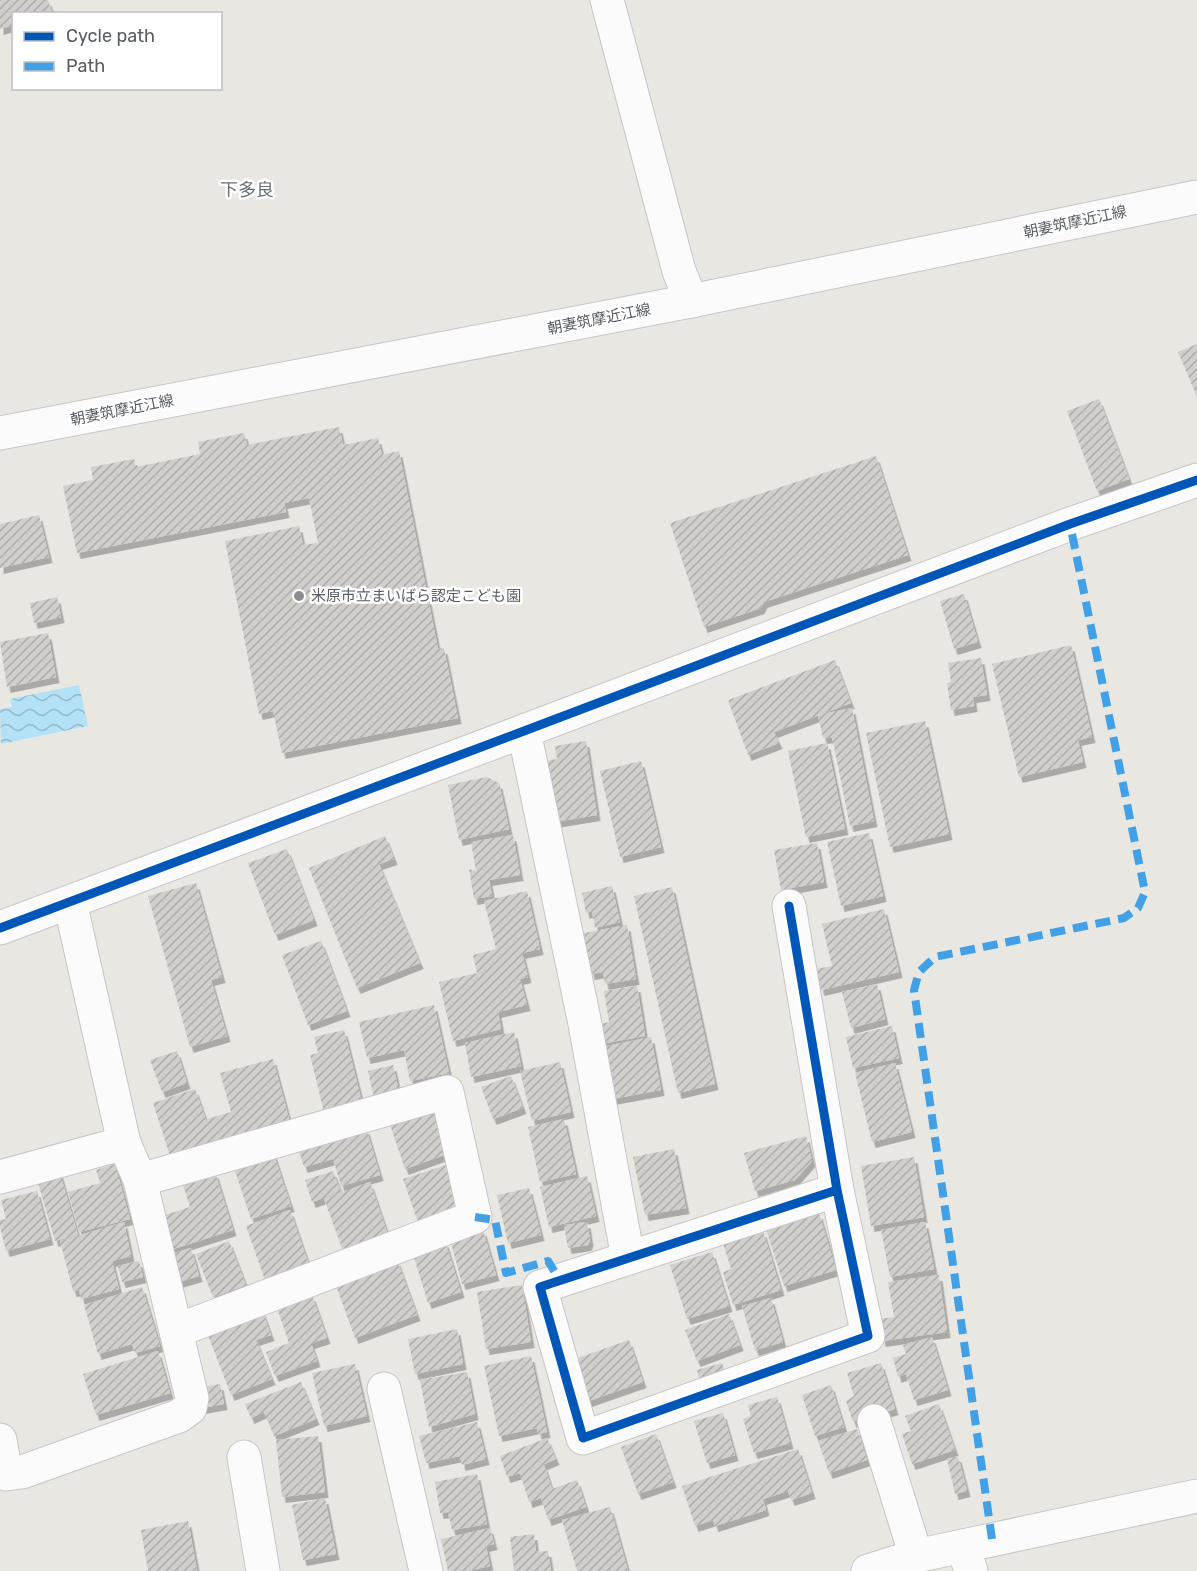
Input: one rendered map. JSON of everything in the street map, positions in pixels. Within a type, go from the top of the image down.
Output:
[{"type":"street","points":[[607,0],[679,271],[691,301]]},
{"type":"street","name":"朝妻筑摩近江線","points":[[0,433],[691,301],[1197,197]]},
{"type":"street","points":[[0,928],[1070,524],[1197,480]]},
{"type":"street","points":[[524,731],[585,1024],[628,1258]]},
{"type":"street","points":[[0,1440],[6,1474],[22,1472],[179,1416],[190,1408],[192,1398],[140,1180],[124,1143],[70,902]]},
{"type":"street","points":[[789,906],[837,1190],[868,1336],[583,1438],[540,1287],[837,1190]]},
{"type":"street","points":[[140,1180],[447,1092],[475,1217],[176,1331]]},
{"type":"street","points":[[0,1177],[124,1143]]},
{"type":"street","points":[[384,1389],[426,1571]]},
{"type":"street","points":[[874,1421],[916,1556]]},
{"type":"street","points":[[244,1457],[262,1571]]},
{"type":"street","points":[[868,1571],[916,1556],[967,1558],[1197,1496]]},
{"type":"water","points":[[79,685],[88,726],[1,744],[0,709],[12,707],[10,699]]},
{"type":"building","points":[[0,0],[48,0],[52,12],[12,12],[12,26],[0,29]]},
{"type":"building","points":[[1197,344],[1197,397],[1178,352]]},
{"type":"building","points":[[1099,399],[1129,479],[1097,491],[1067,411]]},
{"type":"building","points":[[339,427],[343,445],[378,438],[382,455],[399,451],[438,649],[444,648],[458,718],[282,753],[273,711],[259,714],[225,541],[299,526],[303,545],[318,543],[309,498],[284,503],[286,512],[77,553],[63,486],[93,480],[91,467],[134,459],[136,467],[200,454],[198,442],[244,433],[247,445]]},
{"type":"building","points":[[876,456],[908,555],[764,602],[761,608],[704,627],[670,523]]},
{"type":"building","points":[[39,515],[49,557],[0,568],[0,524]]},
{"type":"building","points":[[964,594],[978,642],[954,649],[940,601]]},
{"type":"building","points":[[57,597],[61,617],[34,623],[30,603]]},
{"type":"building","points":[[48,633],[56,677],[7,687],[0,642]]},
{"type":"building","points":[[1071,645],[1092,737],[1078,740],[1083,762],[1019,777],[992,664]]},
{"type":"building","points":[[981,658],[987,695],[973,697],[974,706],[951,710],[947,683],[951,682],[948,663]]},
{"type":"building","points":[[835,660],[851,703],[774,732],[779,743],[748,755],[728,700]]},
{"type":"building","points":[[852,708],[874,821],[850,826],[832,737],[823,738],[818,715]]},
{"type":"building","points":[[925,721],[949,834],[890,847],[866,733]]},
{"type":"building","points":[[586,741],[597,815],[548,823],[544,761],[557,759],[555,746]]},
{"type":"building","points":[[827,743],[845,829],[806,837],[788,751]]},
{"type":"building","points":[[641,761],[661,847],[620,857],[600,771]]},
{"type":"building","points":[[487,777],[499,783],[509,829],[459,840],[448,785]]},
{"type":"building","points":[[869,833],[883,896],[841,906],[827,842]]},
{"type":"building","points":[[513,835],[520,875],[489,880],[492,896],[474,899],[469,869],[476,871],[471,842]]},
{"type":"building","points":[[385,836],[394,859],[379,864],[420,963],[357,988],[309,868]]},
{"type":"building","points":[[817,843],[824,882],[781,890],[774,850]]},
{"type":"building","points":[[287,849],[314,920],[275,935],[248,863]]},
{"type":"building","points":[[196,883],[222,977],[211,980],[227,1036],[190,1047],[148,896]]},
{"type":"building","points":[[612,886],[620,922],[595,928],[592,911],[586,913],[582,893]]},
{"type":"building","points":[[672,887],[715,1084],[678,1093],[634,896]]},
{"type":"building","points":[[527,891],[540,949],[522,953],[528,977],[520,979],[527,1005],[498,1012],[501,1029],[453,1041],[439,982],[477,973],[473,955],[496,949],[484,901]]},
{"type":"building","points":[[884,909],[899,972],[821,990],[816,969],[832,966],[822,924]]},
{"type":"building","points":[[627,925],[636,979],[605,984],[603,972],[591,974],[584,933]]},
{"type":"building","points":[[321,941],[347,1011],[308,1025],[282,955]]},
{"type":"building","points":[[877,984],[885,1019],[851,1028],[842,992]]},
{"type":"building","points":[[637,986],[645,1036],[595,1045],[591,1026],[609,1022],[604,991]]},
{"type":"building","points":[[434,1005],[449,1073],[410,1081],[404,1050],[367,1058],[359,1022]]},
{"type":"building","points":[[892,1026],[899,1058],[853,1068],[846,1037]]},
{"type":"building","points":[[344,1030],[362,1103],[324,1112],[310,1055],[318,1053],[314,1037]]},
{"type":"building","points":[[514,1032],[521,1066],[471,1077],[465,1043]]},
{"type":"building","points":[[651,1037],[661,1090],[612,1099],[602,1047]]},
{"type":"building","points":[[177,1051],[187,1083],[162,1092],[150,1060]]},
{"type":"building","points":[[273,1059],[290,1123],[170,1156],[153,1103],[195,1089],[210,1131],[207,1119],[231,1112],[220,1073]]},
{"type":"building","points":[[560,1062],[571,1112],[532,1121],[520,1071]]},
{"type":"building","points":[[895,1063],[912,1132],[872,1142],[855,1073]]},
{"type":"building","points":[[393,1065],[399,1092],[374,1098],[368,1071]]},
{"type":"building","points":[[511,1076],[523,1108],[493,1119],[481,1087]]},
{"type":"building","points":[[430,1104],[447,1154],[405,1169],[388,1119]]},
{"type":"building","points":[[564,1119],[576,1174],[540,1182],[528,1127]]},
{"type":"building","points":[[366,1128],[380,1175],[341,1186],[333,1159],[304,1167],[298,1148]]},
{"type":"building","points":[[806,1136],[812,1161],[795,1180],[755,1191],[744,1153]]},
{"type":"building","points":[[674,1149],[686,1208],[645,1215],[633,1157]]},
{"type":"building","points":[[273,1152],[291,1206],[251,1219],[233,1165]]},
{"type":"building","points":[[914,1157],[924,1217],[871,1226],[861,1166]]},
{"type":"building","points":[[452,1163],[467,1208],[419,1225],[403,1179]]},
{"type":"building","points":[[115,1164],[130,1219],[79,1232],[68,1192],[100,1183],[96,1170]]},
{"type":"building","points":[[59,1170],[78,1235],[55,1241],[36,1176]]},
{"type":"building","points":[[333,1171],[341,1192],[312,1202],[305,1180]]},
{"type":"building","points":[[215,1172],[233,1230],[170,1250],[159,1217],[190,1207],[182,1182]]},
{"type":"building","points":[[587,1176],[596,1216],[549,1227],[540,1187]]},
{"type":"building","points":[[370,1182],[388,1235],[343,1251],[324,1199]]},
{"type":"building","points":[[529,1188],[541,1235],[508,1243],[497,1195]]},
{"type":"building","points":[[37,1191],[50,1239],[6,1251],[0,1227],[0,1220],[6,1219],[1,1200]]},
{"type":"building","points":[[290,1210],[310,1268],[266,1283],[246,1226]]},
{"type":"building","points":[[819,1213],[836,1270],[784,1286],[766,1229]]},
{"type":"building","points":[[124,1222],[131,1256],[112,1261],[119,1289],[81,1299],[79,1290],[73,1291],[60,1241]]},
{"type":"building","points":[[587,1222],[590,1240],[588,1245],[568,1248],[564,1225]]},
{"type":"building","points":[[925,1222],[934,1269],[890,1277],[881,1230]]},
{"type":"building","points":[[483,1230],[496,1275],[462,1284],[450,1239]]},
{"type":"building","points":[[763,1231],[781,1290],[733,1305],[723,1272],[731,1269],[723,1243]]},
{"type":"building","points":[[229,1241],[246,1285],[213,1297],[196,1254]]},
{"type":"building","points":[[445,1241],[461,1292],[428,1303],[412,1251]]},
{"type":"building","points":[[191,1248],[199,1276],[172,1284],[164,1256]]},
{"type":"building","points":[[712,1252],[729,1306],[687,1319],[670,1265]]},
{"type":"building","points":[[397,1260],[417,1315],[355,1338],[335,1283]]},
{"type":"building","points":[[139,1261],[143,1277],[122,1282],[118,1266]]},
{"type":"building","points":[[939,1275],[947,1332],[882,1341],[879,1319],[894,1317],[888,1282]]},
{"type":"building","points":[[522,1285],[531,1342],[486,1349],[477,1292]]},
{"type":"building","points":[[142,1287],[160,1346],[135,1353],[132,1344],[98,1354],[84,1305]]},
{"type":"building","points":[[312,1295],[327,1338],[311,1343],[317,1361],[275,1376],[266,1352],[289,1343],[277,1308]]},
{"type":"building","points":[[771,1298],[783,1342],[755,1350],[742,1306]]},
{"type":"building","points":[[262,1310],[271,1335],[256,1340],[272,1379],[231,1395],[206,1330]]},
{"type":"building","points":[[729,1314],[740,1345],[697,1361],[685,1330]]},
{"type":"building","points":[[457,1329],[463,1364],[415,1374],[408,1339]]},
{"type":"building","points":[[932,1337],[948,1390],[914,1400],[906,1374],[898,1377],[893,1358],[906,1354],[903,1345]]},
{"type":"building","points":[[629,1340],[643,1382],[583,1403],[569,1361]]},
{"type":"building","points":[[158,1351],[170,1393],[96,1415],[83,1374]]},
{"type":"building","points":[[531,1356],[547,1432],[538,1434],[537,1428],[499,1436],[484,1366]]},
{"type":"building","points":[[722,1363],[725,1372],[699,1379],[697,1370]]},
{"type":"building","points":[[881,1363],[895,1409],[853,1422],[846,1401],[854,1396],[847,1373]]},
{"type":"building","points":[[355,1364],[367,1416],[324,1426],[312,1373]]},
{"type":"building","points":[[467,1372],[475,1414],[429,1427],[420,1380]]},
{"type":"building","points":[[301,1382],[316,1419],[274,1436],[264,1412],[251,1418],[245,1404]]},
{"type":"building","points":[[220,1384],[224,1404],[202,1408],[198,1388]]},
{"type":"building","points":[[831,1385],[844,1427],[815,1436],[802,1395]]},
{"type":"building","points":[[777,1397],[790,1443],[754,1453],[743,1419],[751,1416],[748,1405]]},
{"type":"building","points":[[939,1404],[955,1450],[912,1464],[902,1434],[911,1431],[905,1416]]},
{"type":"building","points":[[723,1413],[735,1455],[707,1463],[694,1421]]},
{"type":"building","points":[[477,1422],[486,1459],[462,1465],[460,1456],[426,1463],[419,1436]]},
{"type":"building","points":[[857,1429],[867,1460],[829,1473],[818,1441]]},
{"type":"building","points":[[656,1434],[673,1482],[638,1494],[621,1447]]},
{"type":"building","points":[[318,1436],[325,1492],[282,1497],[276,1440]]},
{"type":"building","points":[[547,1438],[556,1459],[535,1468],[544,1465],[552,1489],[577,1480],[586,1507],[548,1520],[541,1498],[529,1502],[520,1473],[507,1477],[500,1456]]},
{"type":"building","points":[[798,1449],[812,1493],[791,1500],[788,1491],[763,1499],[766,1510],[715,1526],[713,1520],[695,1526],[682,1486]]},
{"type":"building","points":[[958,1456],[967,1491],[955,1494],[947,1459]]},
{"type":"building","points":[[477,1474],[487,1524],[452,1530],[448,1512],[440,1513],[435,1482]]},
{"type":"building","points":[[325,1498],[336,1554],[303,1560],[292,1505]]},
{"type":"building","points":[[610,1507],[628,1571],[577,1571],[562,1520]]},
{"type":"building","points":[[188,1521],[197,1571],[148,1571],[141,1530]]},
{"type":"building","points":[[490,1528],[494,1544],[486,1546],[490,1566],[468,1571],[448,1571],[441,1539]]},
{"type":"building","points":[[534,1534],[536,1552],[548,1551],[551,1571],[514,1571],[510,1537]]},
{"type":"marked path","points":[[992,1539],[914,990],[919,972],[935,957],[1124,918],[1138,908],[1145,892],[1070,524]]},
{"type":"marked path","points":[[475,1217],[495,1220],[506,1273],[548,1261],[560,1280]]},
{"type":"cycle path","points":[[0,928],[1070,524],[1197,480]]},
{"type":"cycle path","points":[[789,906],[837,1190],[868,1336],[583,1438],[540,1287],[837,1190]]},
{"type":"place","name":"米原市立まいばら認定こども園","points":[[299,596]]},
{"type":"district","name":"下多良","points":[[247,190]]}]
